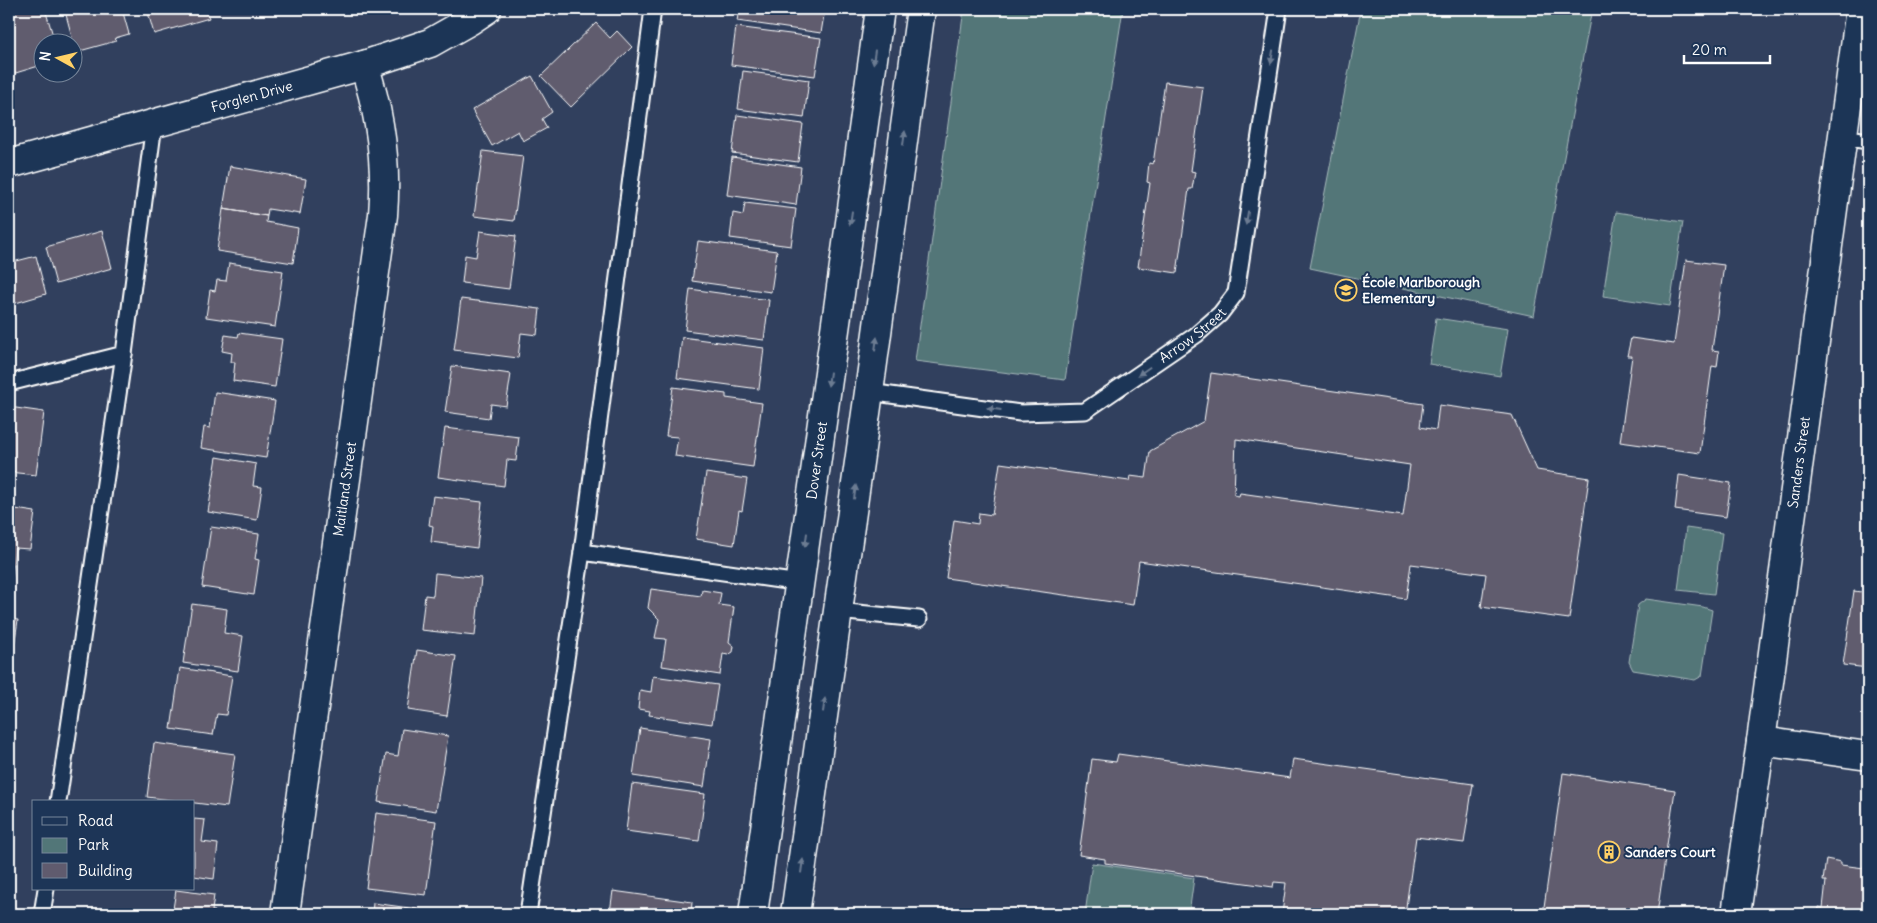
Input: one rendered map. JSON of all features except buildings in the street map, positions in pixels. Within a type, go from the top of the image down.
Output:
[{"type":"street","name":"Forglen Drive","points":[[9,164],[364,65],[430,43],[487,9]]},
{"type":"street","name":"Dover Street","points":[[753,914],[880,9]]},
{"type":"street","points":[[795,914],[921,9]]},
{"type":"street","name":"Sanders Street","points":[[1736,914],[1860,9]]},
{"type":"street","name":"Maitland Street","points":[[285,914],[386,186],[384,158],[374,99],[364,65]]},
{"type":"street","points":[[1761,741],[1868,756]]},
{"type":"lane","points":[[528,914],[582,552],[653,9]]},
{"type":"lane","name":"Arrow Street","points":[[869,392],[1020,413],[1085,411],[1196,335],[1220,314],[1236,293],[1279,9]]},
{"type":"lane","points":[[58,800],[124,354],[154,124]]},
{"type":"lane","points":[[1842,137],[1868,141]]},
{"type":"lane","points":[[9,383],[124,354]]},
{"type":"lane","points":[[582,552],[800,583]]},
{"type":"lane","points":[[837,611],[919,620]]},
{"type":"lane","points":[[42,914],[46,890]]},
{"type":"green space","points":[[964,9],[1123,9],[1065,380],[915,361]]},
{"type":"green space","points":[[1361,9],[1592,9],[1534,316],[1310,268]]},
{"type":"green space","points":[[1616,212],[1683,222],[1670,306],[1603,296]]},
{"type":"green space","points":[[1436,318],[1508,329],[1500,376],[1429,364]]},
{"type":"green space","points":[[1686,528],[1722,533],[1714,594],[1678,590]]},
{"type":"green space","points":[[1646,599],[1712,610],[1702,676],[1695,680],[1633,670],[1629,662],[1638,605]]},
{"type":"green space","points":[[1092,863],[1194,878],[1189,914],[1085,914]]},
{"type":"place","name":"École Marlborough Elementary","points":[[1346,290]]},
{"type":"place","name":"Sanders Court","points":[[1609,852]]}]
